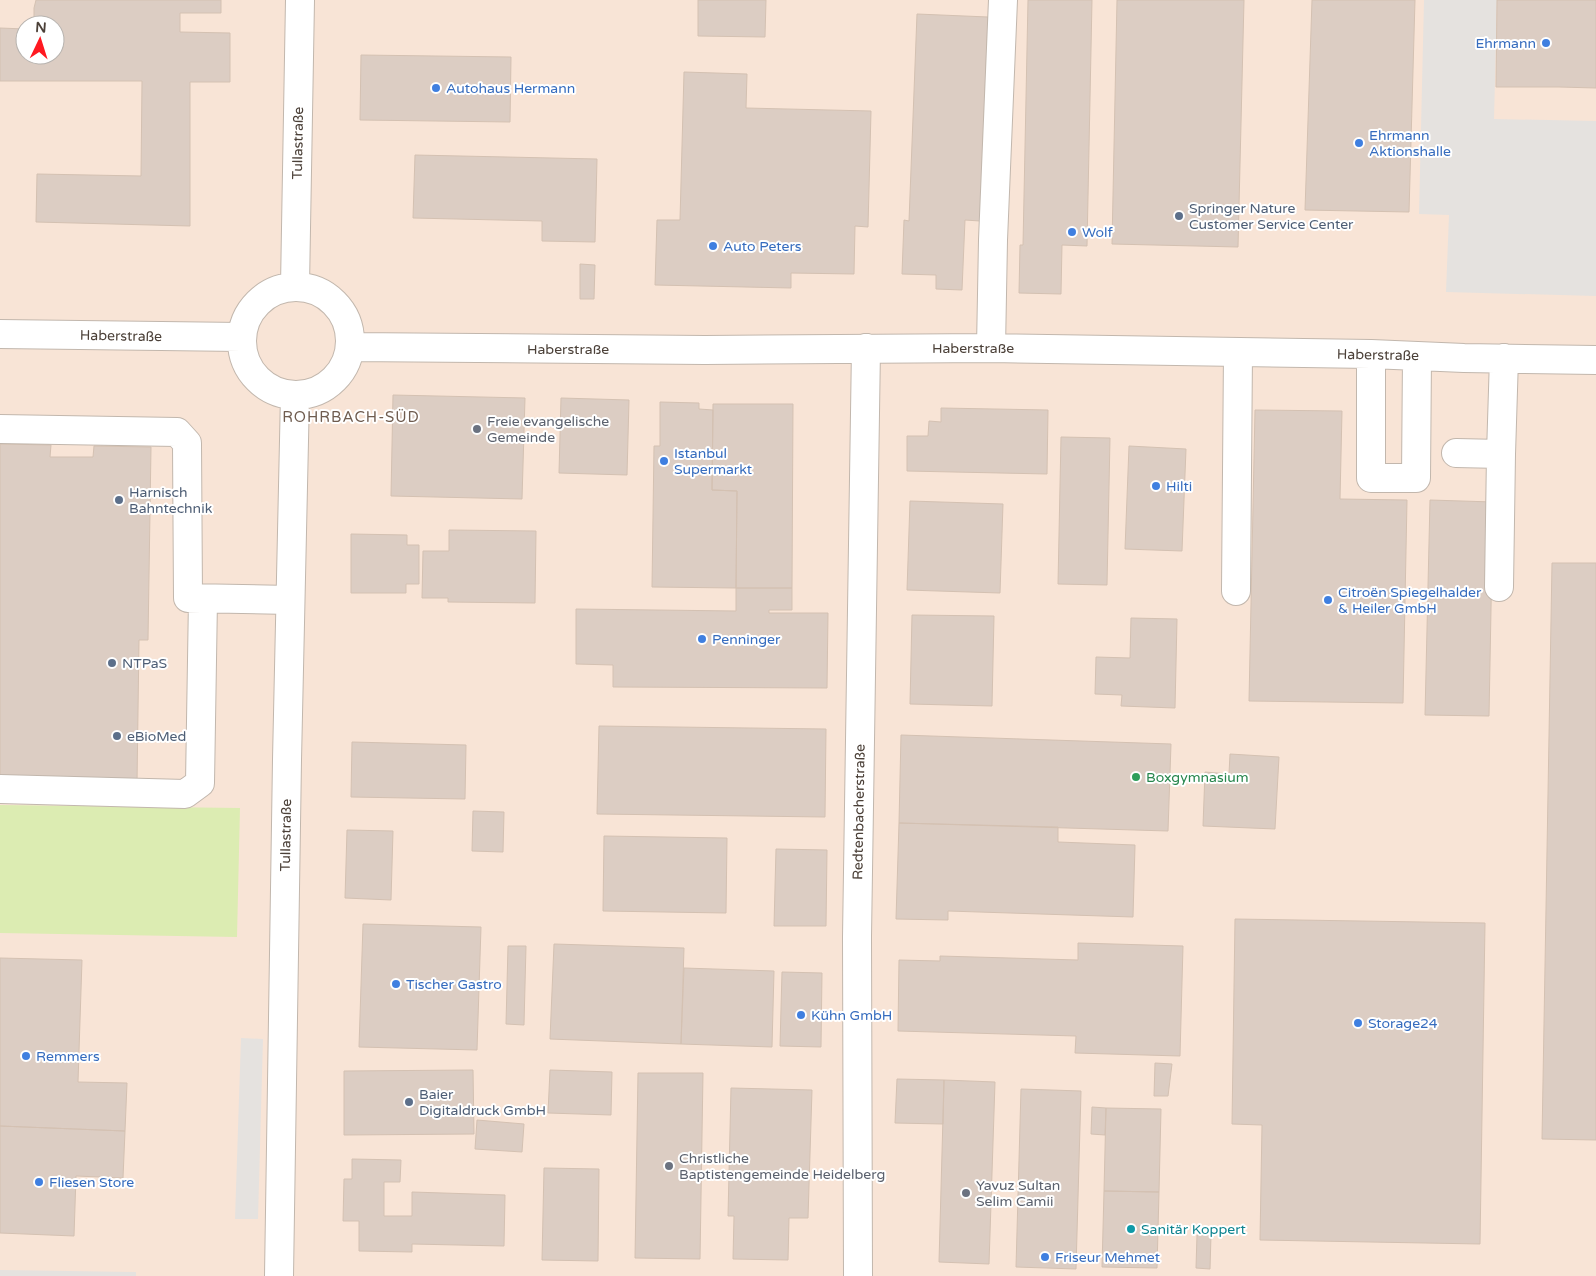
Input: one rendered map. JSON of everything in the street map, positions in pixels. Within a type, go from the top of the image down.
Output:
[{"type":"street","name":"Tullastraße","points":[[295,286],[300,0]]},
{"type":"street","points":[[991,348],[993,240],[1003,0]]},
{"type":"street","points":[[295,286],[316,290],[334,303],[347,323],[350,347],[343,367],[330,383],[315,391],[295,395],[274,390],[258,380],[246,363],[241,337],[248,314],[261,299],[275,290],[295,286]]},
{"type":"street","name":"Haberstraße","points":[[0,334],[241,337]]},
{"type":"street","name":"Haberstraße","points":[[350,347],[705,350],[991,348],[1371,354],[1596,360]]},
{"type":"street","name":"Redtenbacherstraße","points":[[858,1276],[858,937],[866,348]]},
{"type":"street","points":[[1236,591],[1238,352]]},
{"type":"street","points":[[1371,354],[1371,478],[1416,478],[1417,356]]},
{"type":"street","points":[[1499,587],[1504,358]]},
{"type":"street","name":"Tullastraße","points":[[279,1276],[295,395]]},
{"type":"street","points":[[0,429],[177,432],[187,443],[188,598],[290,600]]},
{"type":"street","points":[[1456,453],[1501,454]]},
{"type":"street","points":[[0,789],[186,794],[200,783],[202,598]]},
{"type":"shaded area","name":"ROHRBACH-SÜD","points":[[0,0],[1596,0],[1596,1276],[0,1276]]},
{"type":"shaded area","points":[[1424,0],[1497,0],[1494,119],[1596,121],[1596,296],[1446,292],[1449,215],[1419,214]]},
{"type":"shaded area","points":[[241,1038],[263,1039],[258,1219],[235,1219]]},
{"type":"shaded area","points":[[0,1270],[136,1272],[136,1276],[0,1276]]},
{"type":"green space","points":[[0,805],[240,808],[237,937],[0,933]]},
{"type":"building","points":[[36,0],[221,0],[221,13],[180,13],[180,32],[230,33],[230,82],[190,82],[190,226],[36,222],[37,174],[141,176],[142,81],[0,81],[0,28],[15,29],[15,65],[65,65],[65,15],[34,15]]},
{"type":"building","points":[[698,0],[766,0],[765,37],[698,36]]},
{"type":"building","points":[[1028,0],[1092,0],[1087,246],[1062,245],[1061,294],[1019,293],[1020,245],[1023,245]]},
{"type":"building","points":[[1117,0],[1244,0],[1238,247],[1112,244]]},
{"type":"building","name":"Ehrmann Aktionshalle","points":[[1312,0],[1415,0],[1409,212],[1305,210]]},
{"type":"building","name":"Ehrmann","points":[[1497,0],[1596,0],[1596,88],[1496,87]]},
{"type":"building","points":[[917,14],[988,17],[980,221],[965,220],[962,290],[936,289],[936,275],[902,274],[904,220],[909,221]]},
{"type":"building","name":"Autohaus Hermann","points":[[361,55],[511,57],[510,122],[360,120]]},
{"type":"building","points":[[684,72],[747,74],[746,108],[871,111],[868,227],[855,226],[854,274],[791,273],[791,288],[655,285],[657,220],[680,220]]},
{"type":"building","points":[[415,155],[597,159],[595,242],[542,241],[542,221],[413,218]]},
{"type":"building","points":[[580,264],[595,265],[594,299],[580,299]]},
{"type":"building","points":[[393,395],[525,398],[522,499],[391,496]]},
{"type":"building","points":[[561,398],[629,400],[627,475],[559,473]]},
{"type":"building","points":[[660,402],[699,403],[699,409],[713,410],[712,490],[737,491],[736,588],[652,587],[654,446],[660,446]]},
{"type":"building","points":[[713,404],[793,404],[792,588],[736,588],[737,491],[712,490]]},
{"type":"building","points":[[941,408],[1048,410],[1047,474],[907,471],[907,436],[928,436],[929,421],[941,422]]},
{"type":"building","name":"Citroën Spiegelhalder & Heiler GmbH","points":[[1255,410],[1342,411],[1340,499],[1407,500],[1403,703],[1249,701]]},
{"type":"building","points":[[1061,437],[1110,438],[1107,585],[1058,584]]},
{"type":"building","points":[[0,444],[51,445],[50,457],[93,457],[94,446],[151,447],[148,640],[139,640],[137,784],[0,781]]},
{"type":"building","points":[[1129,446],[1186,449],[1182,551],[1125,549]]},
{"type":"building","points":[[1430,500],[1493,502],[1489,716],[1425,715]]},
{"type":"building","points":[[910,501],[1003,504],[1000,593],[907,590]]},
{"type":"building","points":[[449,530],[536,531],[535,603],[448,602],[448,598],[422,598],[423,551],[449,551]]},
{"type":"building","points":[[351,534],[407,535],[407,545],[419,545],[419,584],[406,584],[406,593],[351,593]]},
{"type":"building","points":[[1552,563],[1596,563],[1596,1140],[1542,1139]]},
{"type":"building","name":"Penninger","points":[[736,588],[792,588],[792,610],[769,610],[769,613],[828,613],[827,688],[613,687],[613,665],[576,664],[576,609],[736,611]]},
{"type":"building","points":[[912,615],[994,616],[992,706],[910,704]]},
{"type":"building","points":[[1131,618],[1177,619],[1175,708],[1121,706],[1122,695],[1095,694],[1096,657],[1130,658]]},
{"type":"building","points":[[599,726],[826,729],[825,817],[597,814]]},
{"type":"building","points":[[901,735],[1171,744],[1168,831],[899,823]]},
{"type":"building","points":[[352,742],[466,745],[465,799],[351,797]]},
{"type":"building","points":[[1230,754],[1279,757],[1275,829],[1203,826],[1205,772],[1229,774]]},
{"type":"building","points":[[473,811],[504,812],[503,852],[472,851]]},
{"type":"building","points":[[899,823],[1058,827],[1058,842],[1135,845],[1133,917],[948,911],[948,920],[896,919]]},
{"type":"building","points":[[347,830],[393,831],[391,900],[345,898]]},
{"type":"building","points":[[604,836],[727,838],[726,913],[603,911]]},
{"type":"building","points":[[776,849],[827,850],[826,926],[774,926]]},
{"type":"building","name":"Storage24","points":[[1235,919],[1485,923],[1480,1244],[1260,1240],[1262,1125],[1232,1124]]},
{"type":"building","points":[[363,924],[481,927],[477,1050],[359,1047]]},
{"type":"building","points":[[1078,943],[1183,946],[1180,1056],[1075,1053],[1076,1036],[898,1031],[899,960],[940,961],[940,956],[1078,960]]},
{"type":"building","points":[[554,944],[684,948],[681,1044],[550,1039]]},
{"type":"building","points":[[508,946],[526,946],[524,1025],[506,1024]]},
{"type":"building","points":[[0,958],[82,960],[78,1082],[127,1083],[125,1131],[0,1126]]},
{"type":"building","points":[[684,968],[774,971],[772,1047],[681,1044]]},
{"type":"building","points":[[782,972],[822,973],[821,1047],[780,1046]]},
{"type":"building","points":[[1155,1063],[1172,1064],[1168,1096],[1154,1096]]},
{"type":"building","name":"Baier Digitaldruck GmbH","points":[[473,1070],[474,1134],[344,1135],[344,1071]]},
{"type":"building","points":[[550,1070],[612,1072],[611,1115],[548,1113]]},
{"type":"building","name":"Christliche Baptistengemeinde Heidelberg","points":[[638,1073],[703,1073],[700,1259],[635,1258]]},
{"type":"building","points":[[897,1079],[944,1080],[943,1124],[895,1123]]},
{"type":"building","name":"Yavuz Sultan Selim Camii","points":[[944,1080],[995,1082],[989,1264],[939,1262]]},
{"type":"building","points":[[731,1088],[812,1090],[808,1218],[789,1218],[788,1260],[733,1259],[734,1216],[728,1216]]},
{"type":"building","points":[[1021,1089],[1081,1091],[1076,1269],[1016,1267]]},
{"type":"building","points":[[1092,1107],[1106,1108],[1105,1135],[1091,1134]]},
{"type":"building","points":[[1106,1108],[1161,1109],[1159,1192],[1104,1191]]},
{"type":"building","points":[[477,1120],[524,1124],[522,1152],[475,1149]]},
{"type":"building","points":[[0,1126],[125,1131],[123,1178],[76,1176],[74,1236],[0,1233]]},
{"type":"building","points":[[352,1159],[401,1160],[400,1182],[384,1182],[384,1216],[412,1216],[412,1192],[505,1195],[504,1246],[412,1244],[412,1252],[359,1251],[359,1221],[343,1221],[344,1179],[352,1179]]},
{"type":"building","points":[[544,1168],[599,1169],[598,1261],[542,1260]]},
{"type":"building","name":"Sanitär Koppert","points":[[1104,1191],[1159,1192],[1157,1268],[1102,1267]]},
{"type":"building","points":[[1197,1235],[1211,1235],[1210,1269],[1196,1268]]},
{"type":"place","name":"Ehrmann","points":[[1546,43]]},
{"type":"place","name":"Autohaus Hermann","points":[[436,88]]},
{"type":"place","name":"Ehrmann Aktionshalle","points":[[1359,143]]},
{"type":"place","name":"Springer Nature Customer Service Center","points":[[1179,216]]},
{"type":"place","name":"Wolf","points":[[1072,232]]},
{"type":"place","name":"Auto Peters","points":[[713,246]]},
{"type":"place","name":"Freie evangelische Gemeinde","points":[[477,429]]},
{"type":"place","name":"Istanbul Supermarkt","points":[[664,461]]},
{"type":"place","name":"Hilti","points":[[1156,486]]},
{"type":"place","name":"Harnisch Bahntechnik","points":[[119,500]]},
{"type":"place","name":"Citroën Spiegelhalder & Heiler GmbH","points":[[1328,600]]},
{"type":"place","name":"Penninger","points":[[702,639]]},
{"type":"place","name":"NTPaS","points":[[112,663]]},
{"type":"place","name":"eBioMed","points":[[117,736]]},
{"type":"place","name":"Boxgymnasium","points":[[1136,777]]},
{"type":"place","name":"Tischer Gastro","points":[[396,984]]},
{"type":"place","name":"Kühn GmbH","points":[[801,1015]]},
{"type":"place","name":"Storage24","points":[[1358,1023]]},
{"type":"place","name":"Remmers","points":[[26,1056]]},
{"type":"place","name":"Baier Digitaldruck GmbH","points":[[409,1102]]},
{"type":"place","name":"Christliche Baptistengemeinde Heidelberg","points":[[669,1166]]},
{"type":"place","name":"Fliesen Store","points":[[39,1182]]},
{"type":"place","name":"Yavuz Sultan Selim Camii","points":[[966,1193]]},
{"type":"place","name":"Sanitär Koppert","points":[[1131,1229]]},
{"type":"place","name":"Friseur Mehmet","points":[[1045,1257]]},
{"type":"district","name":"ROHRBACH-SÜD","points":[[351,417]]}]
